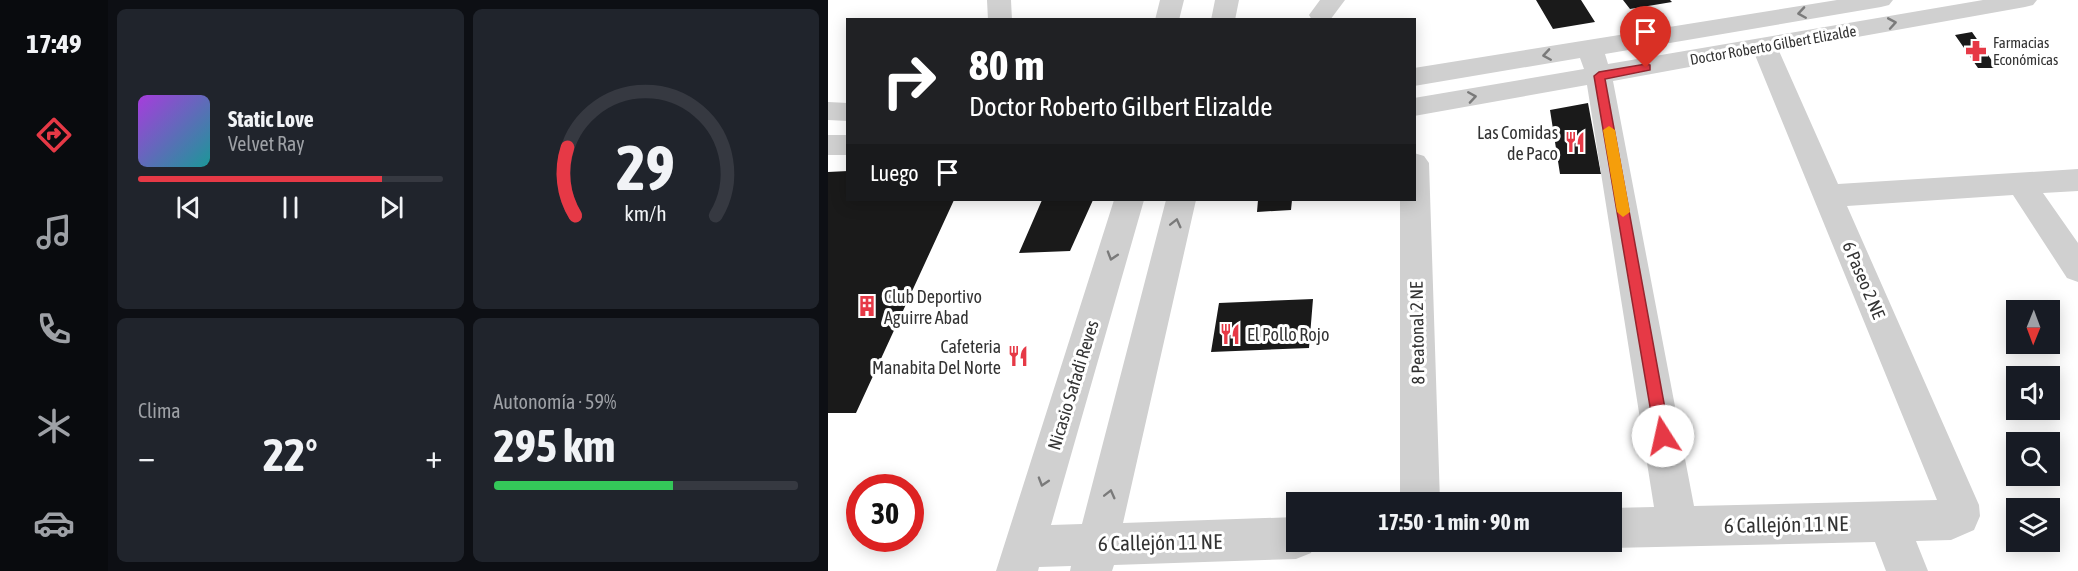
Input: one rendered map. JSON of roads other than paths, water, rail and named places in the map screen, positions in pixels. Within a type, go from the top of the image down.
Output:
[{"type":"street","points":[[999,0],[1000,18]]},
{"type":"street","points":[[1168,18],[1172,0]]},
{"type":"street","points":[[1223,18],[1227,0]]},
{"type":"street","name":"Doctor Roberto Gilbert Elizalde","points":[[1416,107],[1595,62],[1881,0]]},
{"type":"street","name":"Doctor Roberto Gilbert Elizalde","points":[[1416,77],[1764,46],[1993,3],[2025,0]]},
{"type":"street","name":"6 Paseo 2 NE","points":[[1764,46],[1959,505],[1960,516]]},
{"type":"street","points":[[1595,62],[1678,526]]},
{"type":"street","points":[[828,111],[846,112]]},
{"type":"street","points":[[828,145],[846,145]]},
{"type":"street","points":[[1829,196],[2078,180]]},
{"type":"street","points":[[2021,184],[2078,270]]},
{"type":"street","name":"Nicasio Safadi Reves","points":[[1020,559],[1129,201]]},
{"type":"street","points":[[1095,557],[1181,201]]},
{"type":"street","name":"8 Peatonal 2 NE","points":[[1415,201],[1420,492]]},
{"type":"street","name":"6 Callejón 11 NE","points":[[1622,528],[1951,520],[1960,516]]},
{"type":"street","points":[[1887,521],[1907,571]]},
{"type":"street","name":"6 Callejón 11 NE","points":[[1020,559],[1095,557],[1286,539]]},
{"type":"place","name":"Farmacias Económicas","points":[[1976,51]]},
{"type":"place","name":"Las Comidas de Paco","points":[[1575,142]]},
{"type":"place","name":"Club Deportivo Aguirre Abad","points":[[867,306]]},
{"type":"place","name":"El Pollo Rojo","points":[[1230,334]]},
{"type":"place","name":"Cafeteria Manabita Del Norte","points":[[1018,356]]}]
